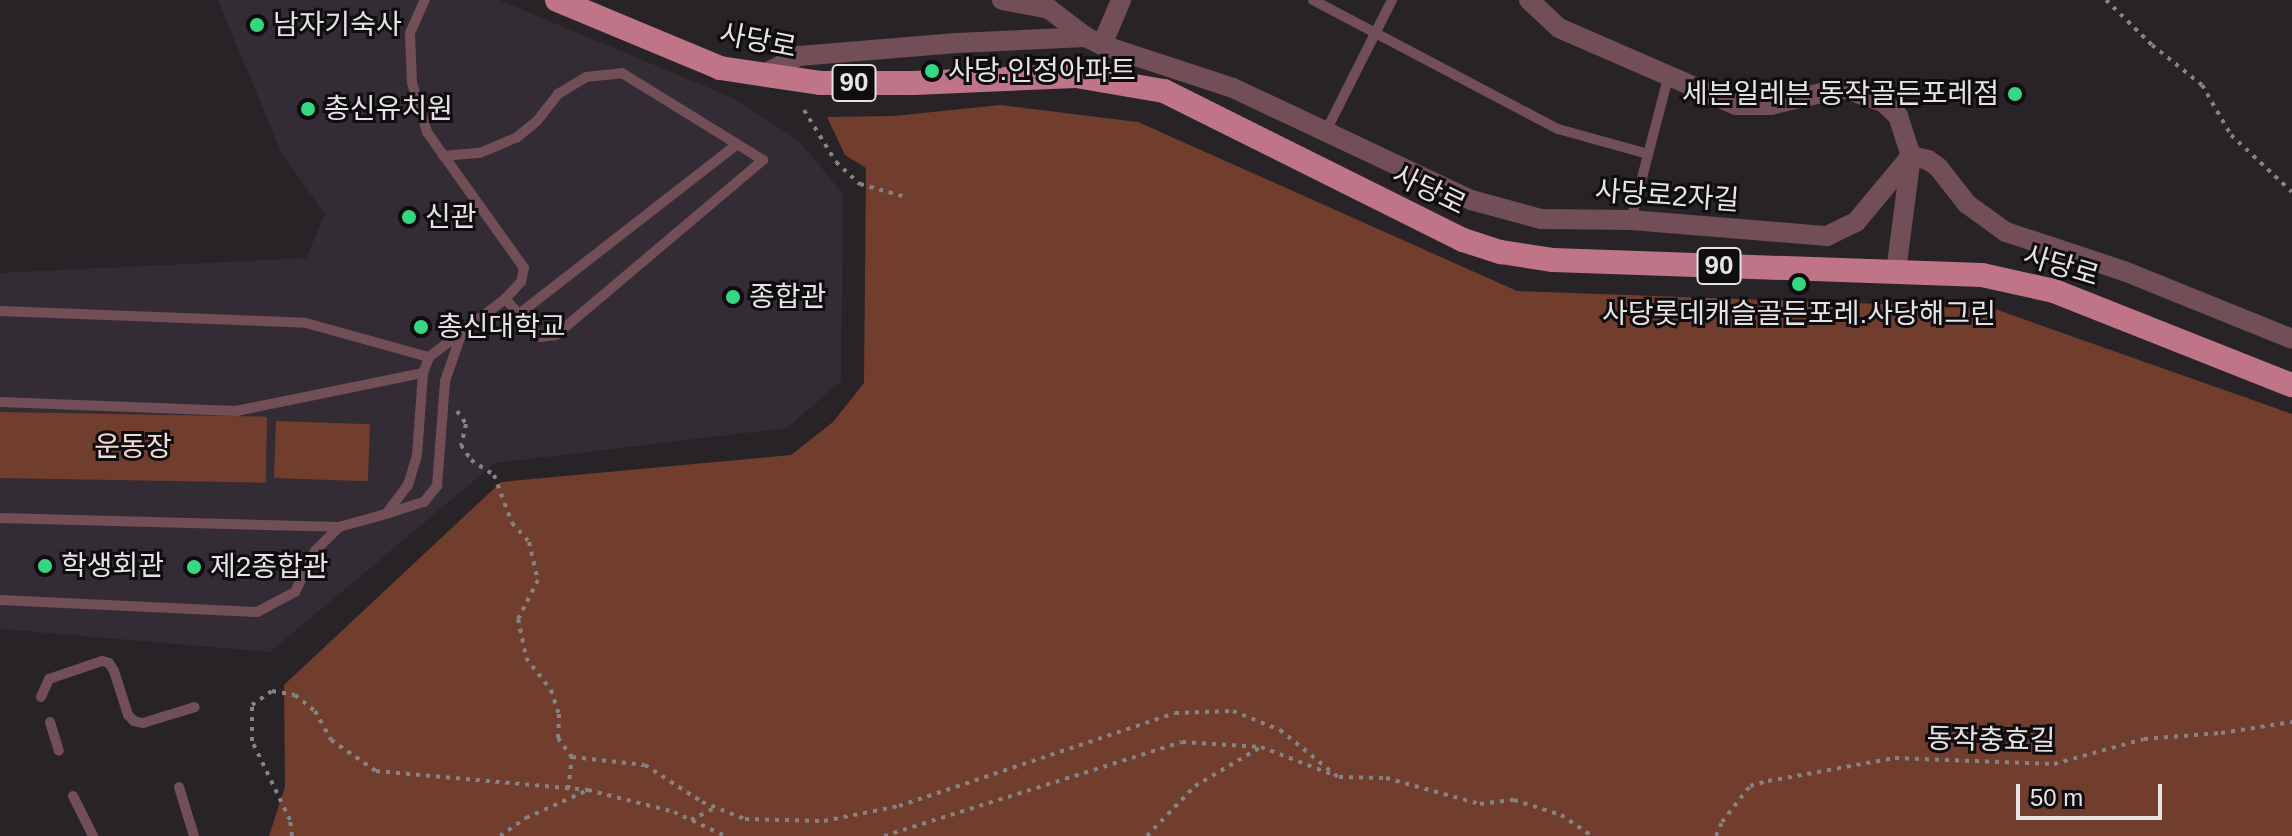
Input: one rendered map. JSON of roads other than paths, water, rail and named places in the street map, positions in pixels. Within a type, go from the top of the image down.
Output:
[{"type":"main road","name":"사당로","points":[[557,0],[720,68],[762,75],[820,83],[914,83],[1076,76],[1164,91],[1463,240],[1501,252],[1553,260],[1982,275],[2054,291],[2292,385]]},
{"type":"street","name":"사당로2자길","points":[[1002,0],[1051,4],[1094,41],[1233,88],[1325,133],[1498,210],[1541,219],[1631,220],[1827,236],[1856,222],[1911,156]]},
{"type":"street","points":[[762,75],[799,56],[956,43],[1094,41],[1121,0]]},
{"type":"street","points":[[1529,0],[1559,28],[1736,105],[1771,105],[1842,88],[1860,91],[1883,102],[1898,116],[1911,156],[1896,271]]},
{"type":"street","points":[[1911,156],[1938,167],[1967,204],[2006,232],[2124,271],[2292,339]]},
{"type":"lane","points":[[386,514],[408,485],[417,455],[423,373],[429,357],[505,299],[521,282],[524,268],[427,132],[412,83],[410,33],[425,0]]},
{"type":"lane","points":[[1313,0],[1558,129],[1648,154]]},
{"type":"lane","points":[[1325,133],[1392,0]]},
{"type":"lane","points":[[443,156],[480,153],[516,138],[567,89],[586,77],[622,73],[737,144],[761,155],[760,165],[556,335],[540,337],[505,299]]},
{"type":"lane","points":[[1631,220],[1668,78]]},
{"type":"lane","points":[[519,314],[737,144]]},
{"type":"lane","points":[[0,311],[306,323],[429,357]]},
{"type":"lane","points":[[0,518],[339,527],[424,502],[437,486],[445,381],[462,334]]},
{"type":"lane","points":[[0,402],[236,411],[423,373]]},
{"type":"lane","points":[[0,600],[257,612],[295,592],[315,551],[339,527]]},
{"type":"lane","points":[[41,697],[49,679],[102,661],[109,663],[114,671],[128,715],[134,721],[143,723],[195,707]]},
{"type":"lane","points":[[50,722],[59,751]]},
{"type":"lane","points":[[179,787],[194,836]]},
{"type":"lane","points":[[73,796],[93,836]]},
{"type":"place","name":"남자기숙사","points":[[257,25]]},
{"type":"place","name":"사당.인정아파트","points":[[932,71]]},
{"type":"place","name":"세븐일레븐 동작골든포레점","points":[[2015,94]]},
{"type":"place","name":"총신유치원","points":[[308,109]]},
{"type":"place","name":"신관","points":[[409,217]]},
{"type":"place","name":"사당롯데캐슬골든포레.사당해그린","points":[[1799,284]]},
{"type":"place","name":"종합관","points":[[733,297]]},
{"type":"place","name":"총신대학교","points":[[421,327]]},
{"type":"place","name":"학생회관","points":[[45,566]]},
{"type":"place","name":"제2종합관","points":[[194,567]]},
{"type":"park label","name":"운동장","points":[[133,447]]}]
